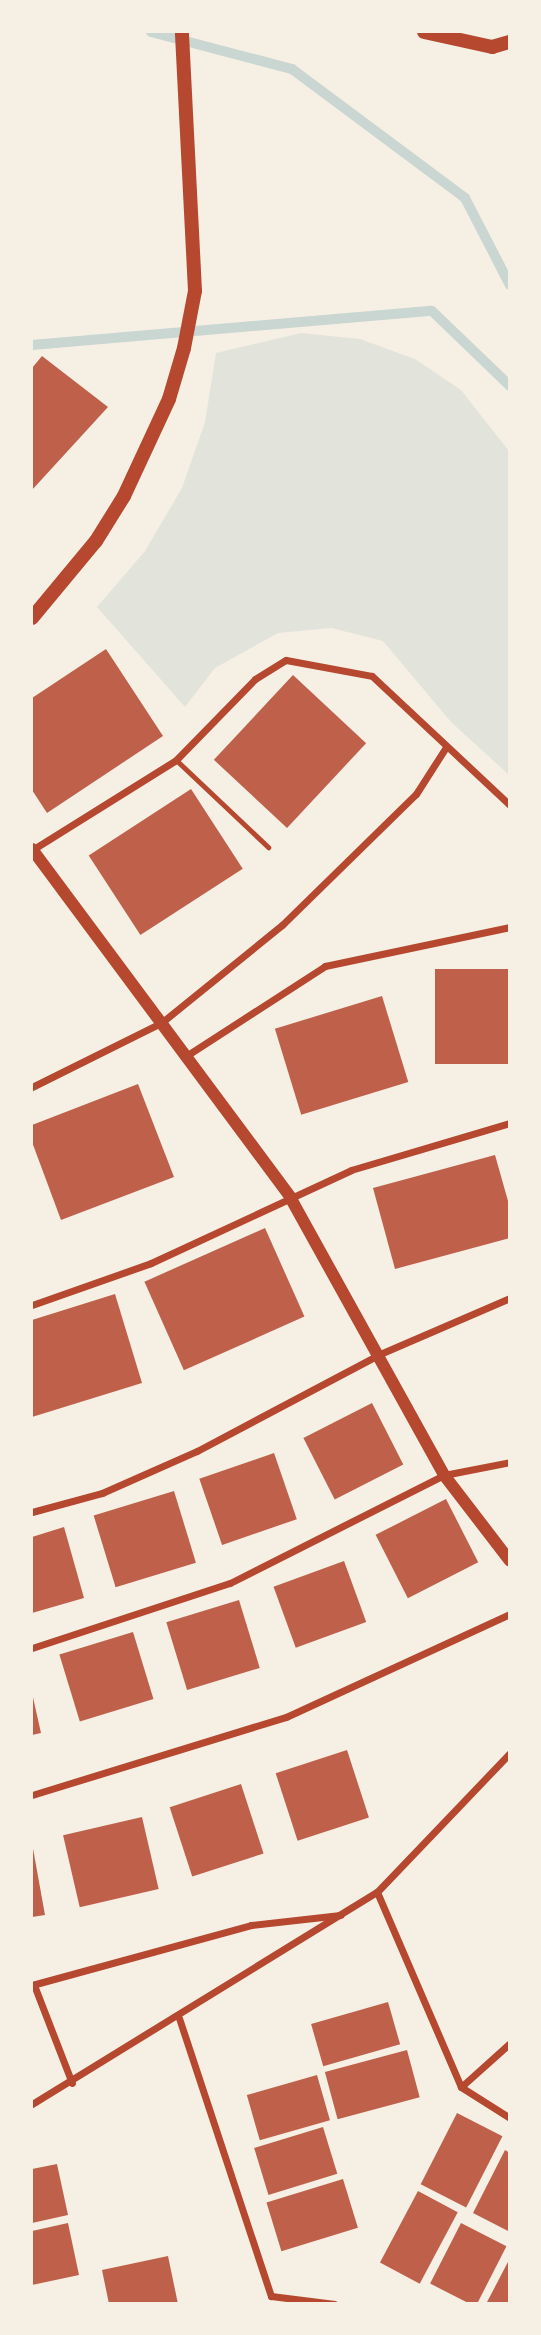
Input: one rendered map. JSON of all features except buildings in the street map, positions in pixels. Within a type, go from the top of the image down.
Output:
[{"type":"main road","points":[[32,618],[96,541],[124,496],[159,424],[184,348],[195,291],[181,32]]},
{"type":"main road","points":[[429,33],[492,47],[509,42]]},
{"type":"street","points":[[509,805],[372,676],[286,660],[254,679],[176,760],[32,850],[290,1197],[380,1354],[444,1475],[509,1561]]},
{"type":"street","points":[[32,1087],[161,1023],[282,925],[416,794],[446,747]]},
{"type":"street","points":[[186,1056],[325,966],[509,927]]},
{"type":"street","points":[[32,1305],[151,1263],[290,1197],[412,1148],[509,1123]]},
{"type":"street","points":[[32,1512],[102,1493],[197,1451],[380,1354],[509,1298]]},
{"type":"street","points":[[32,1648],[230,1583],[444,1475],[509,1462]]},
{"type":"street","points":[[32,1795],[286,1717],[509,1614]]},
{"type":"street","points":[[32,2104],[179,2018],[377,1892],[509,1753]]},
{"type":"street","points":[[377,1892],[461,2087],[509,2118]]},
{"type":"street","points":[[72,2083],[33,1985],[251,1925],[341,1915]]},
{"type":"street","points":[[179,2018],[272,2300],[334,2304]]},
{"type":"street","points":[[461,2087],[509,2043]]},
{"type":"lane","points":[[176,760],[268,847]]},
{"type":"shaded area","points":[[301,333],[360,339],[415,359],[461,390],[509,451],[509,775],[451,722],[383,641],[331,628],[278,633],[215,668],[185,707],[97,607],[145,551],[182,488],[205,422],[216,353]]},
{"type":"waterway","points":[[151,32],[292,69],[465,198],[510,285]]},
{"type":"waterway","points":[[32,345],[432,311],[510,386]]}]
